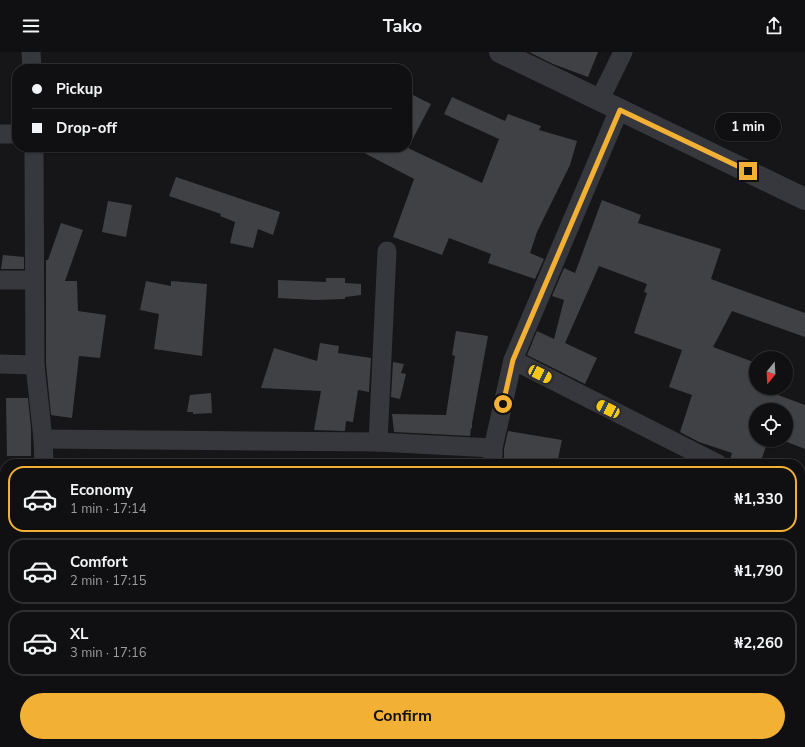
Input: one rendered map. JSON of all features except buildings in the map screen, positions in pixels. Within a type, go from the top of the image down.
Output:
[{"type":"street","points":[[31,52],[32,64]]},
{"type":"street","points":[[500,52],[805,199]]},
{"type":"street","points":[[600,99],[623,52]]},
{"type":"street","points":[[43,439],[378,442],[493,456],[513,360],[620,110]]},
{"type":"street","points":[[0,134],[12,134]]},
{"type":"street","points":[[34,152],[34,365],[43,439],[44,459]]},
{"type":"street","points":[[378,442],[387,251]]},
{"type":"street","points":[[0,280],[34,280]]},
{"type":"street","points":[[513,360],[708,459]]},
{"type":"street","points":[[0,364],[34,365]]},
{"type":"route","points":[[503,404],[513,360],[620,110],[748,171]]}]
